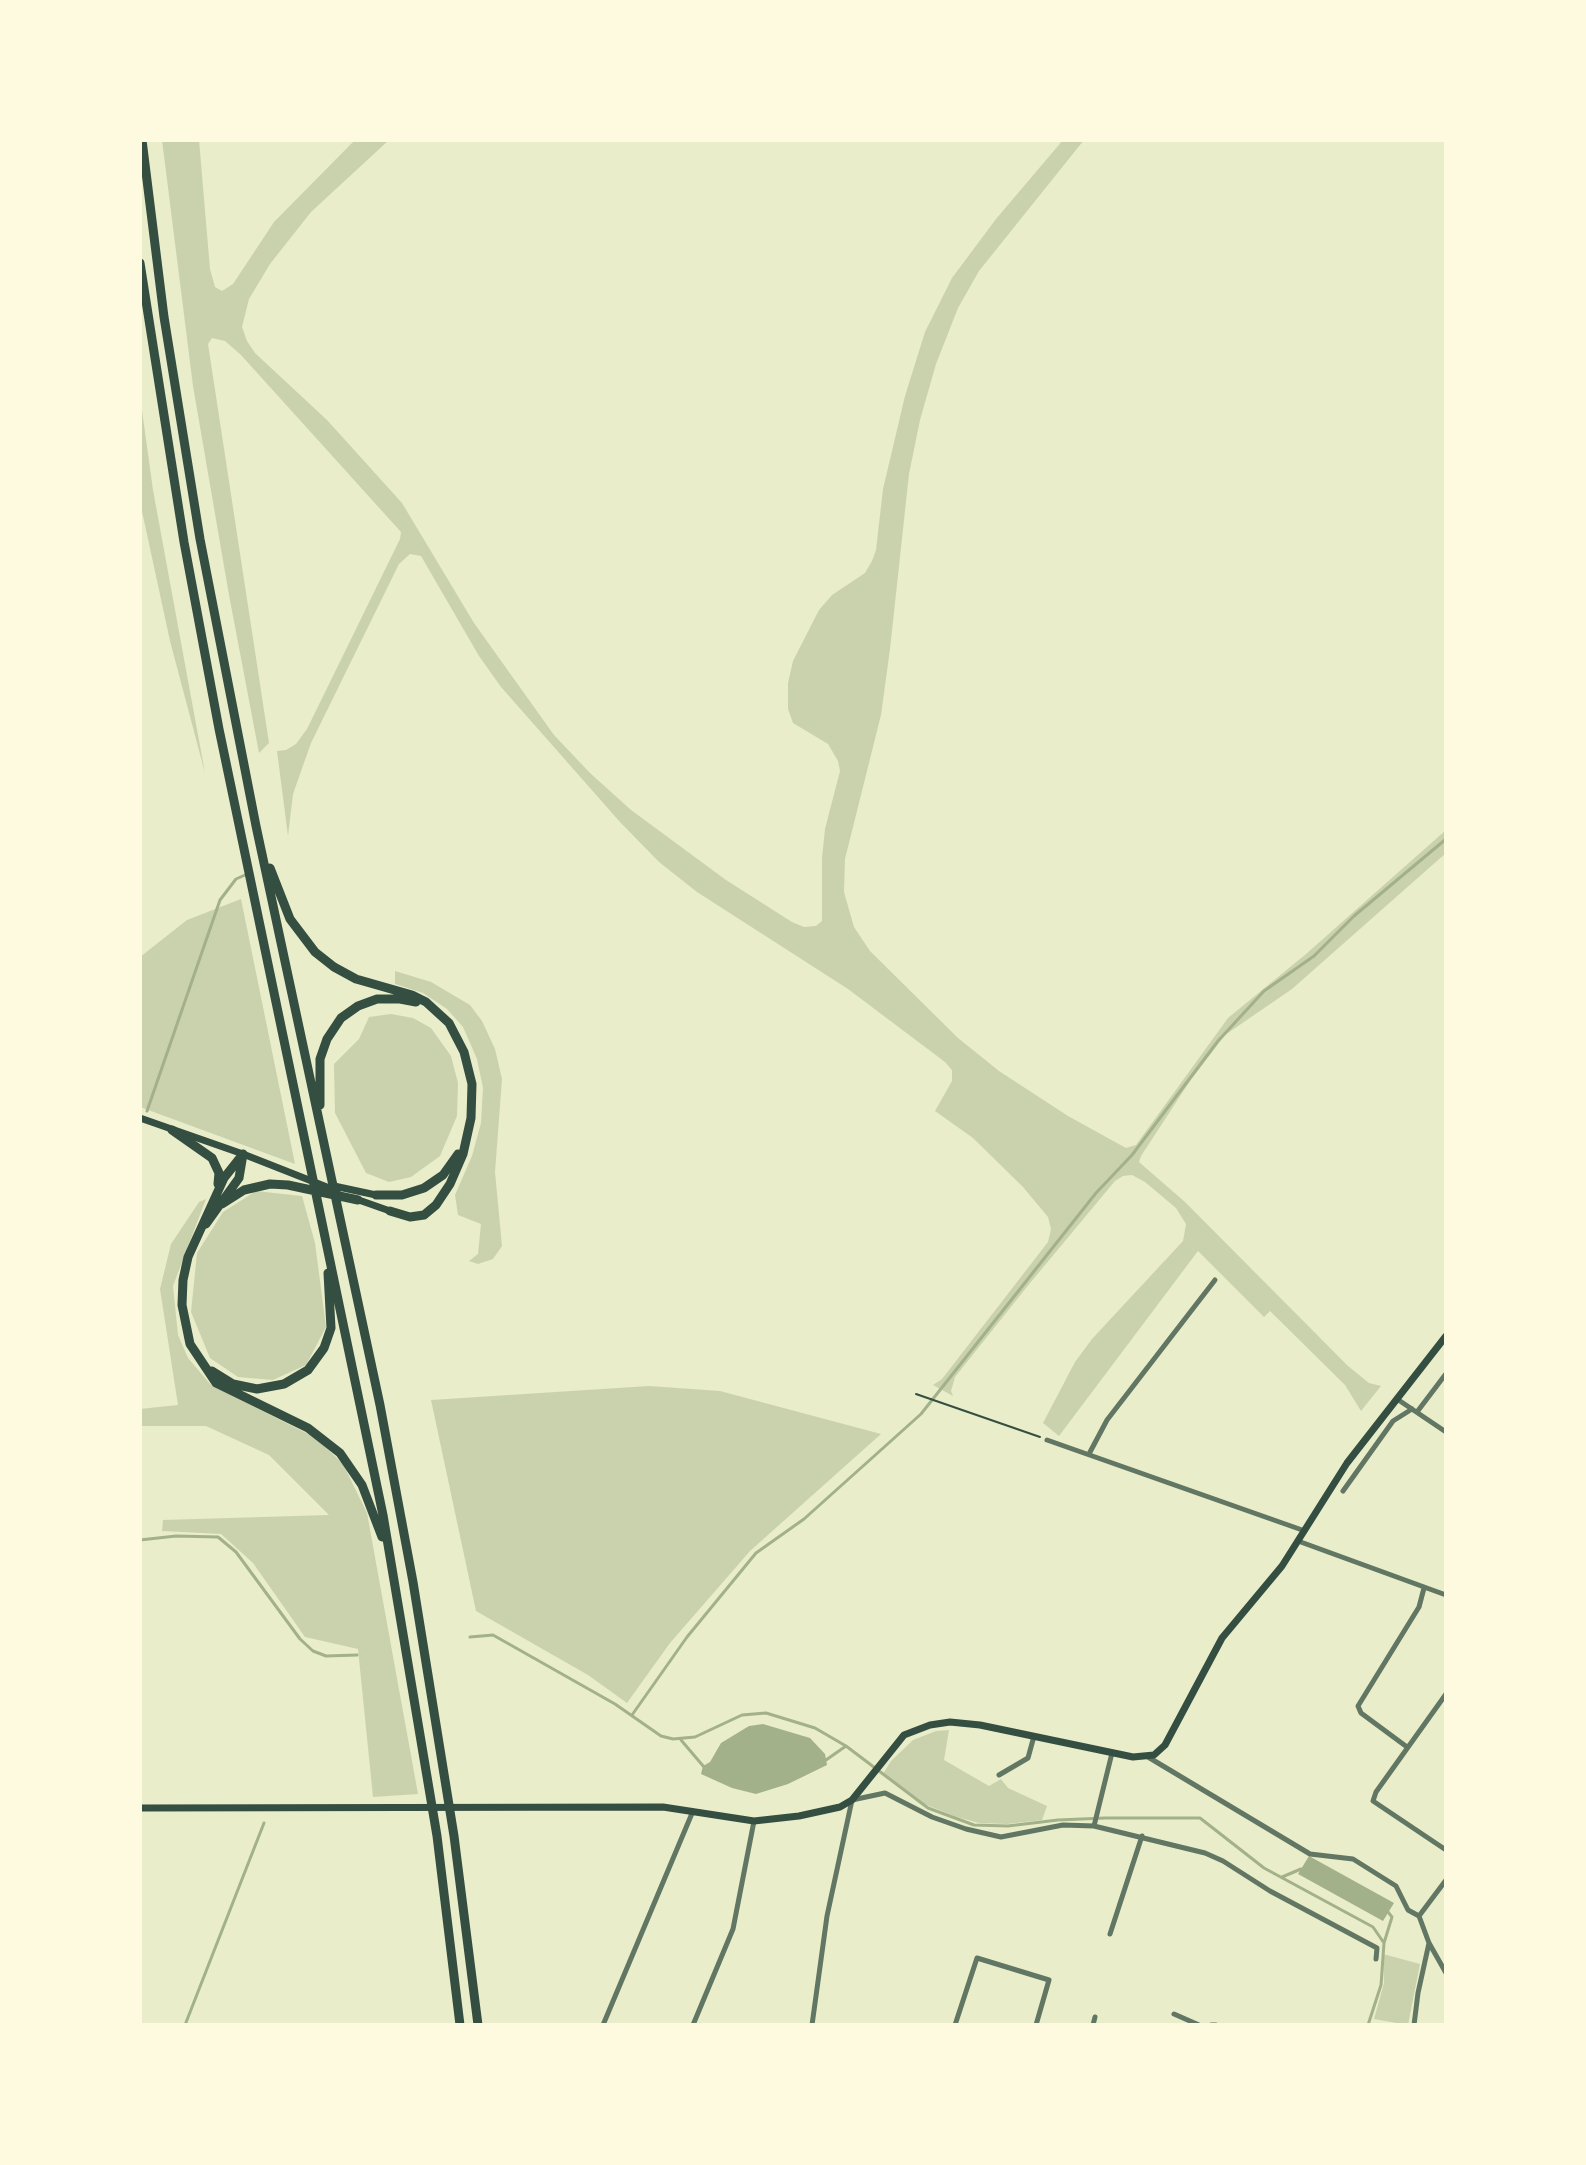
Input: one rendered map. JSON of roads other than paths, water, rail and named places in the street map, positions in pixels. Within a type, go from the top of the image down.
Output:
[{"type":"highway","points":[[142,140],[162,303],[200,539],[256,826],[380,1405],[445,1774],[478,2025]]},
{"type":"highway","points":[[140,263],[189,573],[392,1567],[437,1836],[460,2025]]},
{"type":"highway","points":[[256,826],[281,901],[308,945],[345,974],[418,998],[440,1014],[457,1034],[469,1069],[473,1100],[460,1162],[436,1205],[424,1215],[415,1217],[390,1211]]},
{"type":"highway","points":[[322,1137],[318,1065],[323,1046],[341,1018],[365,1003],[383,998],[411,1001],[440,1014]]},
{"type":"highway","points":[[376,1195],[410,1193],[437,1180],[455,1160],[470,1125]]},
{"type":"highway","points":[[172,1130],[212,1158],[219,1173],[217,1191]]},
{"type":"highway","points":[[243,1154],[217,1191],[185,1268],[182,1305],[190,1344],[202,1365],[222,1386],[308,1428],[340,1453],[362,1485],[392,1567]]},
{"type":"highway","points":[[197,1236],[239,1178],[243,1154]]},
{"type":"highway","points":[[222,1204],[244,1190],[270,1184],[358,1200]]},
{"type":"highway","points":[[202,1365],[233,1384],[266,1389],[293,1380],[315,1362],[327,1340],[331,1318],[324,1225]]},
{"type":"main road","points":[[140,1118],[309,1178],[390,1211]]},
{"type":"main road","points":[[309,1178],[376,1195]]},
{"type":"main road","points":[[140,1808],[663,1807],[754,1821],[840,1807],[852,1800],[869,1781],[885,1756],[904,1735],[930,1725],[965,1723],[1133,1757],[1154,1755],[1165,1745],[1222,1638],[1265,1590],[1347,1463],[1446,1336]]},
{"type":"street","points":[[1089,1454],[1107,1420],[1215,1280]]},
{"type":"street","points":[[1343,1491],[1393,1421],[1415,1410],[1445,1375]]},
{"type":"street","points":[[1396,1398],[1446,1432]]},
{"type":"street","points":[[1047,1440],[1305,1531]]},
{"type":"street","points":[[1298,1541],[1446,1595]]},
{"type":"street","points":[[1407,1747],[1361,1713],[1358,1706],[1419,1607],[1424,1588]]},
{"type":"street","points":[[1446,1694],[1376,1792],[1373,1801],[1446,1850]]},
{"type":"street","points":[[999,1775],[1028,1758],[1034,1735]]},
{"type":"street","points":[[1095,1824],[1112,1751]]},
{"type":"street","points":[[1147,1757],[1310,1854],[1353,1859],[1396,1886],[1408,1910],[1419,1916],[1429,1943],[1446,1973]]},
{"type":"street","points":[[812,2025],[827,1916],[852,1800],[885,1793],[932,1817],[1001,1837],[1063,1825],[1095,1824],[1205,1853],[1377,1948],[1376,1959]]},
{"type":"street","points":[[603,2025],[694,1811]]},
{"type":"street","points":[[693,2025],[733,1929],[754,1821]]},
{"type":"street","points":[[1110,1934],[1142,1836]]},
{"type":"street","points":[[1419,1916],[1446,1880]]},
{"type":"street","points":[[1414,2025],[1429,1943]]},
{"type":"street","points":[[955,2025],[977,1958],[1049,1980],[1036,2025]]},
{"type":"street","points":[[1174,2014],[1199,2025]]},
{"type":"street","points":[[1093,2025],[1095,2017]]},
{"type":"waterway","points":[[632,1715],[687,1637],[756,1553],[804,1519],[921,1414],[1096,1193],[1132,1155],[1218,1041],[1264,991],[1314,956],[1354,916],[1446,839]]},
{"type":"waterway","points":[[147,1111],[220,900],[236,879],[245,875]]},
{"type":"waterway","points":[[140,1540],[176,1536],[218,1537],[236,1552],[300,1639],[313,1651],[326,1656],[357,1655]]},
{"type":"waterway","points":[[470,1637],[493,1635],[615,1704],[661,1736],[673,1739],[695,1737],[742,1715],[766,1713],[815,1728],[846,1746],[928,1808],[974,1825],[1008,1826],[1105,1818],[1200,1818],[1264,1868],[1373,1927],[1384,1943],[1381,1985],[1368,2025]]},
{"type":"waterway","points":[[681,1740],[704,1767]]},
{"type":"waterway","points":[[826,1760],[846,1746]]},
{"type":"waterway","points":[[185,2025],[264,1823]]},
{"type":"waterway","points":[[1282,1877],[1301,1869]]},
{"type":"waterway","points":[[1384,1943],[1392,1917],[1388,1912]]}]
